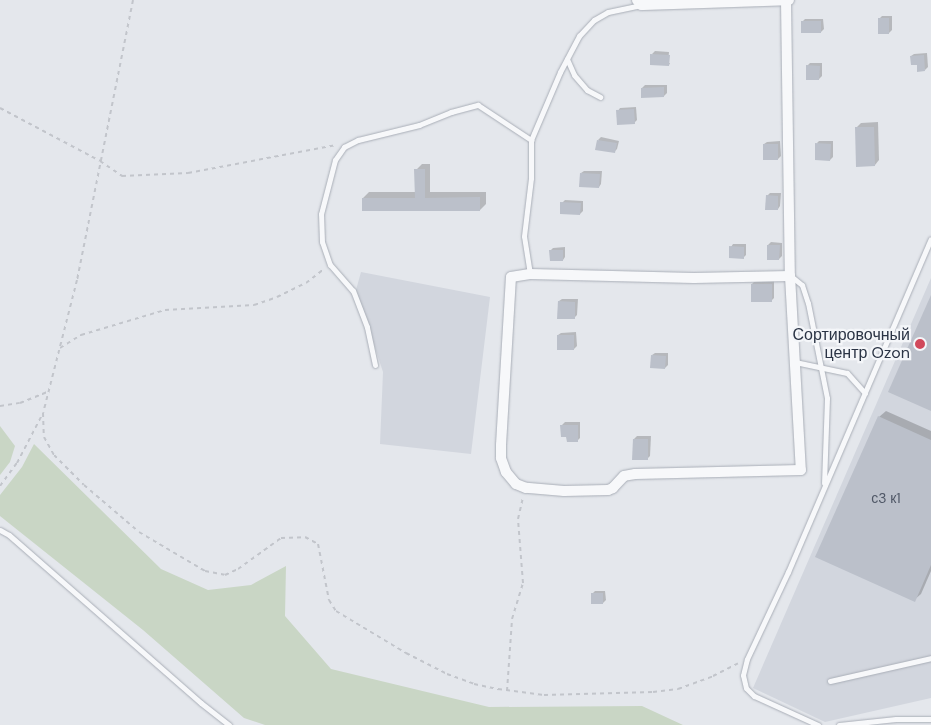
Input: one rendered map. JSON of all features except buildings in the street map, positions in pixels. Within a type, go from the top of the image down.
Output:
[{"type":"street","points":[[639,2],[787,0],[790,276],[801,470],[635,474],[624,476],[613,488],[608,490],[564,491],[526,488],[516,484],[506,472],[501,458],[501,445],[511,277],[530,274],[694,278],[790,276]]},
{"type":"lane","points":[[530,274],[524,236],[531,178],[531,140],[579,36],[594,20],[608,12],[639,2]]},
{"type":"lane","points":[[567,59],[574,75],[587,90],[600,97]]},
{"type":"lane","points":[[375,365],[367,327],[353,291],[330,265],[322,242],[321,214],[335,160],[344,147],[358,140],[419,125],[451,112],[478,105],[531,140]]},
{"type":"lane","points":[[818,725],[754,696],[746,688],[744,675],[747,659],[823,491],[931,239]]},
{"type":"lane","points":[[790,276],[802,284],[808,303],[827,398],[823,491]]},
{"type":"lane","points":[[795,362],[847,373],[864,393]]},
{"type":"lane","points":[[0,530],[9,535],[201,703],[230,725]]},
{"type":"lane","points":[[830,681],[931,658]]},
{"type":"lane","points":[[839,725],[896,719],[931,719]]},
{"type":"path","points":[[0,486],[17,463],[43,413],[50,391],[77,280],[133,0]]},
{"type":"path","points":[[0,108],[100,161],[122,176],[188,173],[338,144]]},
{"type":"path","points":[[60,348],[81,334],[165,310],[254,304],[277,297],[306,282],[330,265]]},
{"type":"path","points":[[0,406],[20,404],[50,391]]},
{"type":"path","points":[[43,413],[44,437],[54,455],[84,485],[132,526],[163,547],[204,571],[225,575],[238,569],[281,538],[305,537],[318,544],[329,600],[336,611],[406,653],[448,674],[474,684],[507,691],[544,695],[653,692],[687,685],[713,676],[747,659]]},
{"type":"path","points":[[507,691],[512,619],[523,583],[518,519],[526,488]]},
{"type":"shaded area","points":[[361,272],[490,297],[471,454],[380,444],[383,372],[356,290]]},
{"type":"shaded area","points":[[931,278],[931,698],[825,722],[753,688]]},
{"type":"green space","points":[[0,426],[15,446],[10,462],[0,475]]},
{"type":"green space","points":[[34,444],[161,569],[208,590],[251,585],[286,566],[285,616],[331,669],[489,707],[642,706],[683,725],[265,725],[244,718],[143,630],[0,516],[0,495],[22,467]]},
{"type":"place","name":"Сортировочный центр Ozon","points":[[920,344]]}]
